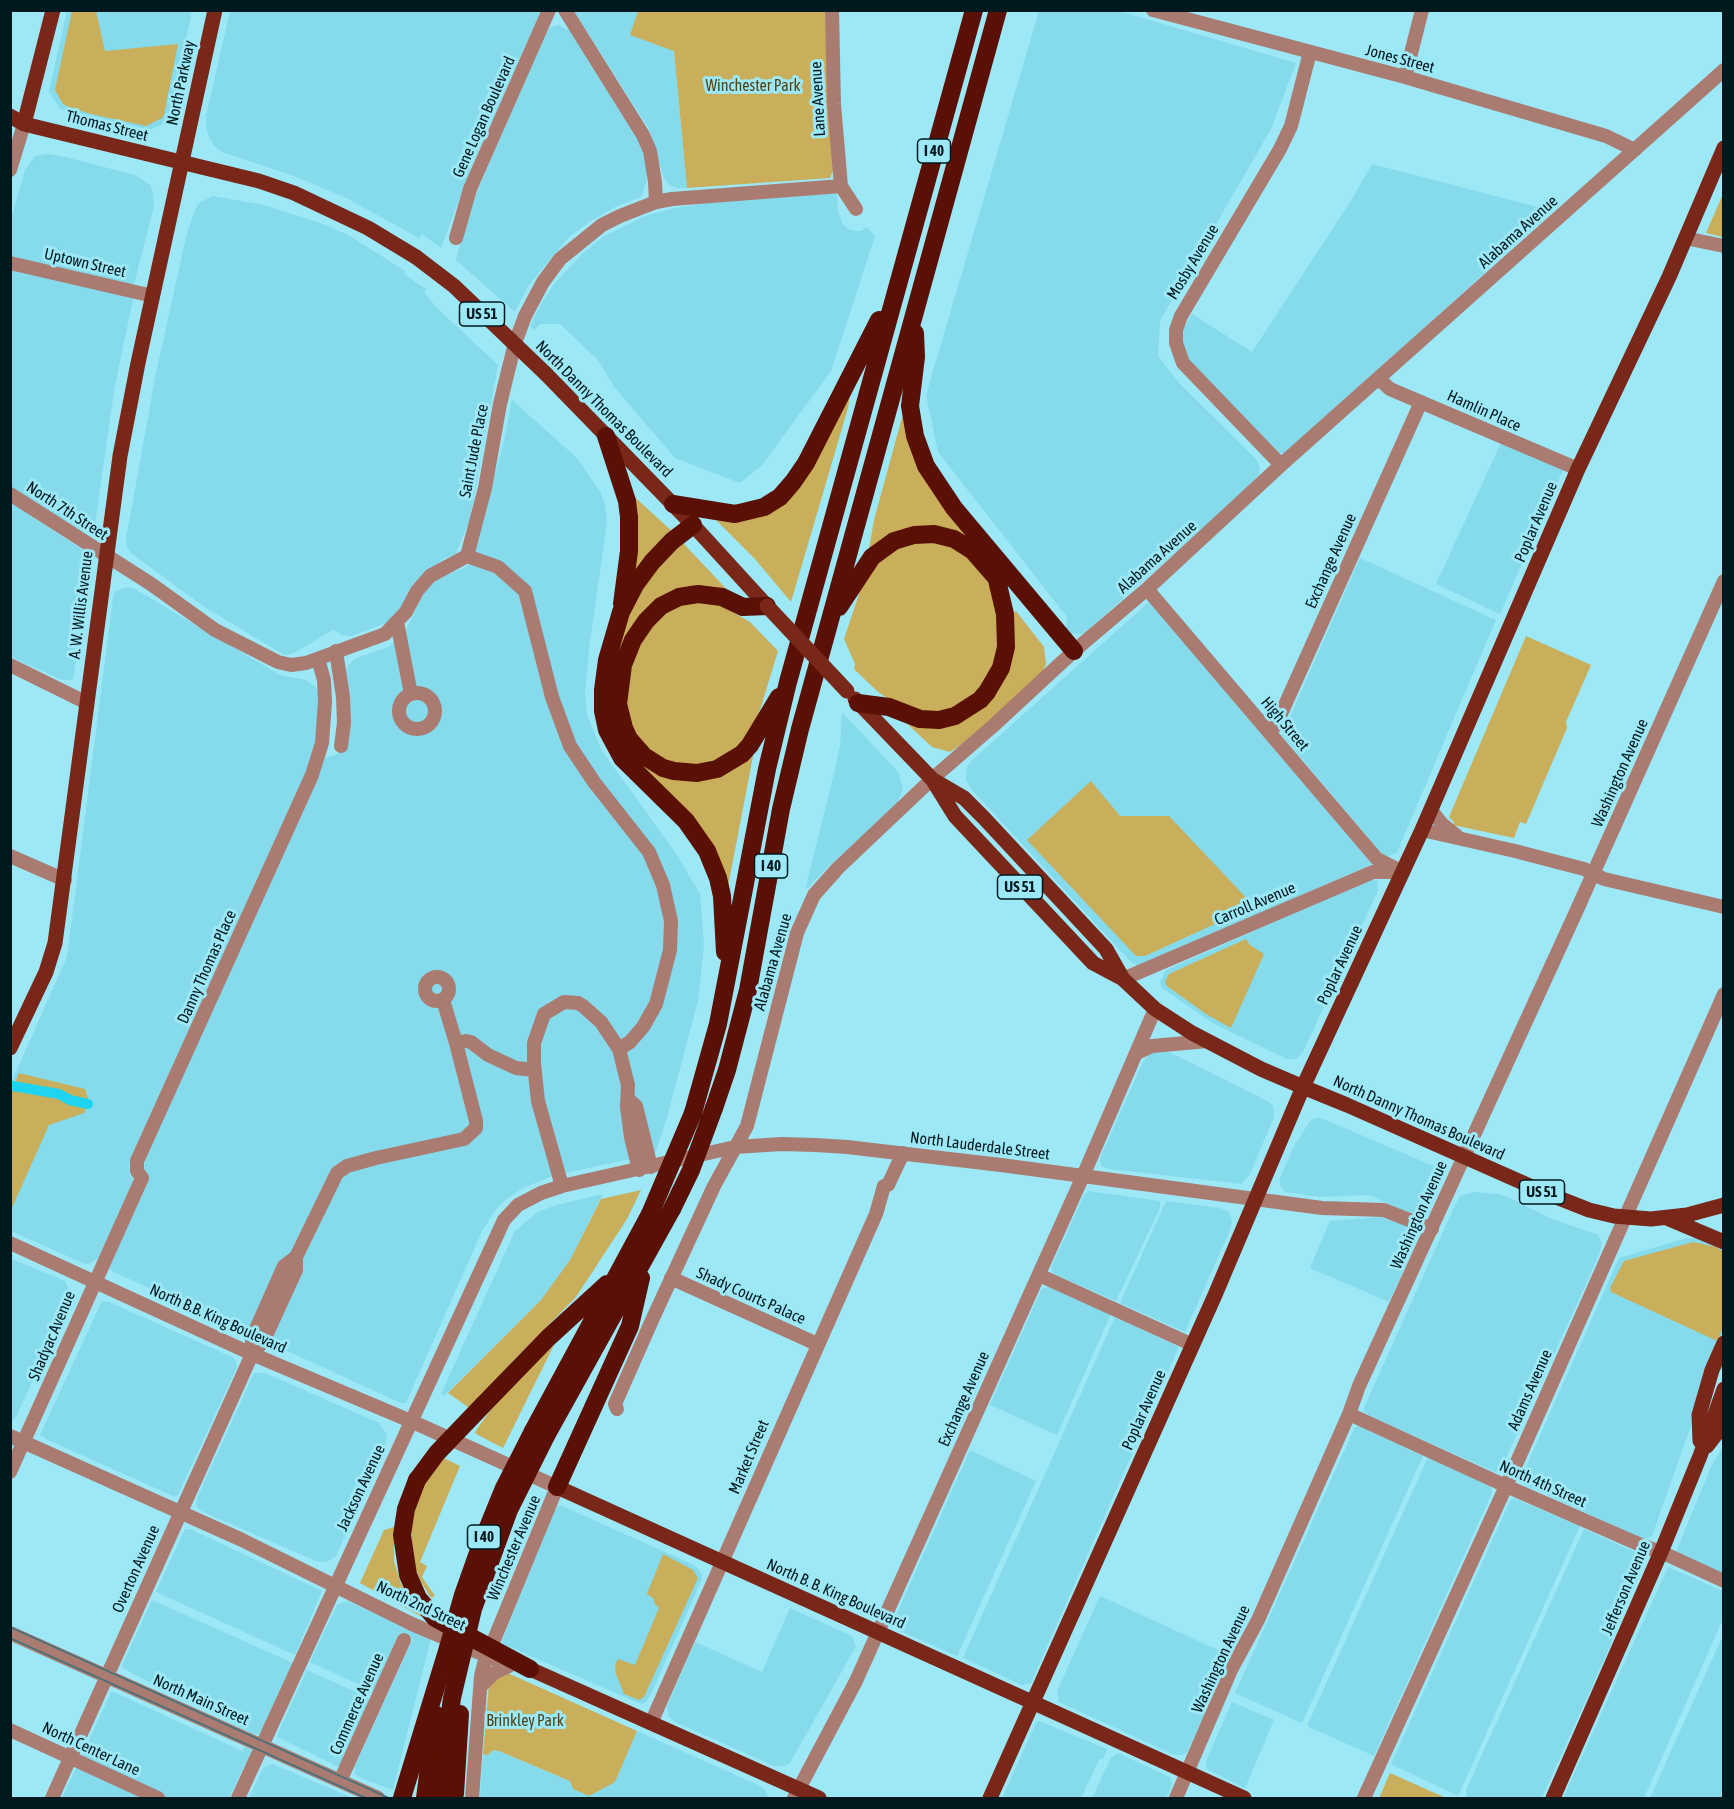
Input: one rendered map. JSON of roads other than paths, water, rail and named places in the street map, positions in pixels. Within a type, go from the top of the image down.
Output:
[{"type":"highway","name":"I 40","points":[[438,1798],[450,1709],[465,1640],[497,1540],[524,1478],[539,1433],[651,1214],[693,1113],[715,1035],[727,981],[767,769],[788,682],[894,292],[974,10]]},
{"type":"highway","name":"I 40","points":[[424,1798],[438,1697],[448,1648],[463,1595],[504,1488],[647,1256],[691,1170],[714,1108],[738,1031],[790,770],[828,623],[998,10]]},
{"type":"highway","points":[[673,504],[735,514],[754,511],[780,497],[793,483],[806,463],[894,292]]},
{"type":"highway","points":[[915,312],[916,357],[910,406],[915,436],[926,466],[954,508],[1069,655]]},
{"type":"highway","points":[[606,436],[627,501],[629,517],[629,551],[621,612]]},
{"type":"highway","points":[[693,525],[672,541],[652,562],[635,585],[621,612],[611,644],[603,690],[603,711],[607,730],[622,758],[686,821],[707,851],[718,878],[722,896],[727,981]]},
{"type":"highway","points":[[828,623],[872,557],[885,546],[904,537],[934,534],[954,539],[973,551],[1069,655]]},
{"type":"highway","points":[[853,697],[920,719],[939,720],[956,716],[980,700],[1001,668],[1006,646],[1005,614],[996,576]]},
{"type":"highway","points":[[767,606],[744,607],[722,597],[698,594],[679,597],[653,613],[636,634],[623,665],[618,704],[622,722],[629,739],[652,762],[674,771],[697,773],[708,771],[733,761],[750,745],[788,682]]},
{"type":"highway","points":[[557,1487],[630,1326],[647,1256]]},
{"type":"highway","points":[[530,1669],[489,1651],[435,1618],[418,1598],[404,1562],[402,1535],[406,1509],[417,1480],[437,1453],[548,1338],[620,1273]]},
{"type":"highway","points":[[455,1798],[465,1640]]},
{"type":"highway","points":[[402,1798],[448,1648]]},
{"type":"main road","points":[[15,122],[52,10]]},
{"type":"main road","name":"North Parkway","points":[[182,163],[215,10]]},
{"type":"main road","name":"Thomas Street","points":[[15,122],[182,163]]},
{"type":"main road","name":"Poplar Avenue","points":[[990,1798],[1193,1345],[1303,1087],[1431,810],[1578,469],[1669,277],[1724,148]]},
{"type":"main road","name":"North Danny Thomas Boulevard","points":[[182,163],[294,192],[368,228],[416,256],[454,286],[546,374],[673,504],[932,779],[964,798],[984,818],[1106,949],[1123,979],[1155,1009],[1182,1027],[1261,1069],[1578,1206],[1624,1218],[1667,1218],[1724,1205]]},
{"type":"main road","name":"A. W. Willis Avenue","points":[[11,1046],[46,972],[56,943],[105,556],[120,456],[182,163]]},
{"type":"main road","points":[[1667,1218],[1724,1242]]},
{"type":"main road","points":[[1700,1456],[1699,1415],[1712,1370],[1724,1343]]},
{"type":"main road","name":"Jefferson Avenue","points":[[1553,1798],[1661,1552],[1724,1389]]},
{"type":"main road","points":[[1700,1456],[1724,1424]]},
{"type":"main road","name":"North B. B. King Boulevard","points":[[557,1487],[1244,1798]]},
{"type":"main road","name":"North 2nd Street","points":[[530,1669],[651,1723],[796,1794],[819,1798]]},
{"type":"street","name":"Gene Logan Boulevard","points":[[456,238],[470,189],[549,10]]},
{"type":"street","points":[[565,10],[643,135],[650,151],[656,202]]},
{"type":"street","name":"Lane Avenue","points":[[832,10],[834,104],[841,186]]},
{"type":"street","points":[[1405,77],[1422,10]]},
{"type":"street","name":"Jones Street","points":[[1156,11],[1405,77],[1606,136],[1635,150]]},
{"type":"street","name":"Mosby Avenue","points":[[1281,465],[1183,363],[1176,343],[1176,330],[1181,316],[1280,149],[1291,126],[1310,52]]},
{"type":"street","name":"Alabama Avenue","points":[[735,1147],[747,1126],[786,970],[805,912],[814,895],[838,868],[1069,655],[1148,589],[1281,465],[1724,70]]},
{"type":"street","points":[[10,170],[15,122]]},
{"type":"street","points":[[841,186],[856,208]]},
{"type":"street","name":"Saint Jude Place","points":[[467,556],[485,488],[500,404],[516,343],[525,316],[543,282],[560,259],[602,225],[656,202],[693,196],[841,186]]},
{"type":"street","points":[[1685,237],[1724,246]]},
{"type":"street","name":"Uptown Street","points":[[10,263],[153,296]]},
{"type":"street","name":"Hamlin Place","points":[[1379,379],[1390,389],[1578,469]]},
{"type":"street","name":"Exchange Avenue","points":[[1270,732],[1276,725],[1421,402]]},
{"type":"street","name":"North 7th Street","points":[[10,494],[105,556]]},
{"type":"street","points":[[105,556],[151,584],[215,630],[263,655],[291,665],[306,663],[385,634],[398,622],[417,591],[430,576],[467,556],[498,567],[525,591],[552,697],[570,746],[598,787],[649,852],[663,885],[671,921],[670,950],[656,1004],[643,1027],[630,1042],[619,1049]]},
{"type":"street","name":"Washington Avenue","points":[[1176,1798],[1231,1670],[1258,1620],[1349,1414],[1359,1386],[1724,581]]},
{"type":"street","name":"High Street","points":[[1148,589],[1377,860],[1403,872]]},
{"type":"street","points":[[398,622],[411,694]]},
{"type":"street","points":[[336,651],[343,697],[344,723],[341,746]]},
{"type":"street","name":"Danny Thomas Place","points":[[95,1280],[142,1178],[137,1171],[137,1161],[317,762],[322,743],[325,702],[324,680],[318,659]]},
{"type":"street","points":[[10,665],[87,702]]},
{"type":"street","points":[[1431,810],[1447,829],[1458,837]]},
{"type":"street","points":[[1422,830],[1584,869],[1604,879],[1724,907]]},
{"type":"street","points":[[10,856],[65,880]]},
{"type":"street","name":"Carroll Avenue","points":[[1123,979],[1373,872],[1403,872]]},
{"type":"street","name":"Adams Avenue","points":[[1364,1798],[1506,1486],[1724,994]]},
{"type":"street","points":[[443,1000],[456,1044],[471,1042],[488,1055],[516,1068],[535,1070]]},
{"type":"street","points":[[562,1186],[538,1101],[534,1043],[544,1014],[564,1002],[578,1003],[583,1006],[601,1022],[619,1049],[628,1085],[627,1107],[631,1137],[645,1168]]},
{"type":"street","name":"Exchange Avenue","points":[[796,1794],[856,1681],[878,1633],[1083,1176],[1155,1009]]},
{"type":"street","points":[[1137,1053],[1152,1046],[1208,1041]]},
{"type":"street","name":"Overton Avenue","points":[[52,1798],[252,1354],[252,1338],[284,1266],[296,1257],[337,1173],[347,1166],[464,1139],[476,1128],[476,1120],[456,1044]]},
{"type":"street","name":"North Lauderdale Street","points":[[525,1201],[562,1186],[735,1147],[782,1144],[815,1145],[903,1153],[1322,1208],[1384,1210],[1432,1229]]},
{"type":"street","points":[[617,1409],[615,1404],[671,1278],[714,1185],[735,1147]]},
{"type":"street","name":"Market Street","points":[[651,1723],[880,1205],[879,1200],[884,1186],[888,1185],[903,1153]]},
{"type":"street","name":"Jackson Avenue","points":[[238,1798],[504,1220],[512,1209],[525,1201]]},
{"type":"street","name":"North B.B. King Boulevard","points":[[10,1243],[95,1280],[252,1354],[413,1422]]},
{"type":"street","points":[[1039,1275],[1193,1345]]},
{"type":"street","name":"Shady Courts Palace","points":[[671,1278],[817,1344]]},
{"type":"street","name":"Shadyac Avenue","points":[[10,1472],[95,1280]]},
{"type":"street","name":"North 4th Street","points":[[1349,1414],[1506,1486],[1724,1581]]},
{"type":"street","name":"North B. B. King Boulevard","points":[[413,1422],[557,1487]]},
{"type":"street","name":"North 2nd Street","points":[[10,1436],[180,1512],[412,1624],[489,1651],[509,1666],[530,1669]]},
{"type":"street","name":"Winchester Avenue","points":[[472,1798],[482,1676],[489,1651],[557,1487]]},
{"type":"street","name":"North Main Street","points":[[10,1633],[378,1798]]},
{"type":"street","name":"Commerce Avenue","points":[[340,1781],[404,1640]]},
{"type":"street","points":[[482,1685],[494,1673],[509,1666]]},
{"type":"street","name":"North Center Lane","points":[[10,1730],[158,1798]]},
{"type":"waterway","points":[[13,1086],[59,1094],[70,1100],[88,1104]]},
{"type":"tram line","points":[[10,1627],[389,1798]]},
{"type":"tram line","points":[[10,1638],[366,1798]]},
{"type":"park label","name":"Winchester Park","points":[[753,86]]},
{"type":"park label","name":"Brinkley Park","points":[[525,1721]]}]
